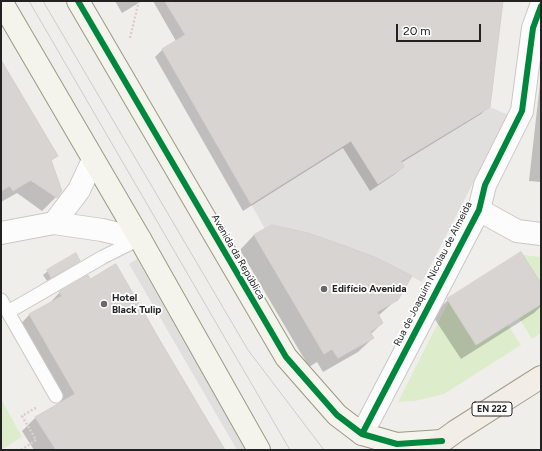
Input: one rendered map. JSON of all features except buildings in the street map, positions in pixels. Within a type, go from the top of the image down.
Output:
[{"type":"main road","points":[[1,1],[140,239],[259,450]]},
{"type":"main road","name":"Avenida da República","points":[[78,1],[286,357],[337,415],[362,434],[397,444],[436,445]]},
{"type":"main road","name":"EN 222","points":[[436,445],[541,377]]},
{"type":"street","name":"Rua de Joaquim Nicolau de Almeida","points":[[362,434],[479,210],[486,185],[522,111],[533,28],[541,11],[541,6]]},
{"type":"street","points":[[54,223],[79,190],[93,160]]},
{"type":"street","points":[[479,210],[516,231],[541,234]]},
{"type":"street","points":[[1,233],[54,223],[102,230],[140,239]]},
{"type":"lane","points":[[8,312],[103,257],[140,239]]},
{"type":"lane","points":[[1,300],[56,396]]},
{"type":"path","points":[[129,41],[139,1]]},
{"type":"path","points":[[21,450],[36,440],[22,416],[56,396]]},
{"type":"green space","points":[[523,255],[541,257],[541,283]]},
{"type":"green space","points":[[449,301],[508,325],[521,345],[444,394],[415,401],[398,402]]},
{"type":"green space","points":[[541,304],[541,333],[532,339],[519,318]]},
{"type":"green space","points":[[1,399],[22,437],[1,450]]},
{"type":"shaded area","points":[[490,107],[508,115],[422,282],[377,258],[308,233],[271,225],[265,229],[251,204],[351,141],[378,184],[404,167],[401,161]]},
{"type":"shaded area","points":[[137,259],[246,448],[243,450],[237,450],[129,264]]},
{"type":"tram line","points":[[29,1],[290,450]]},
{"type":"tram line","points":[[43,1],[248,350],[324,450]]},
{"type":"cycle path","points":[[78,1],[286,357],[337,415],[362,434],[397,444],[442,441]]},
{"type":"cycle path","points":[[362,434],[479,210],[485,185],[522,111],[533,28],[541,6]]},
{"type":"place","name":"Edifício Avenida","points":[[324,289]]},
{"type":"place","name":"Hotel Black Tulip","points":[[104,304]]}]
